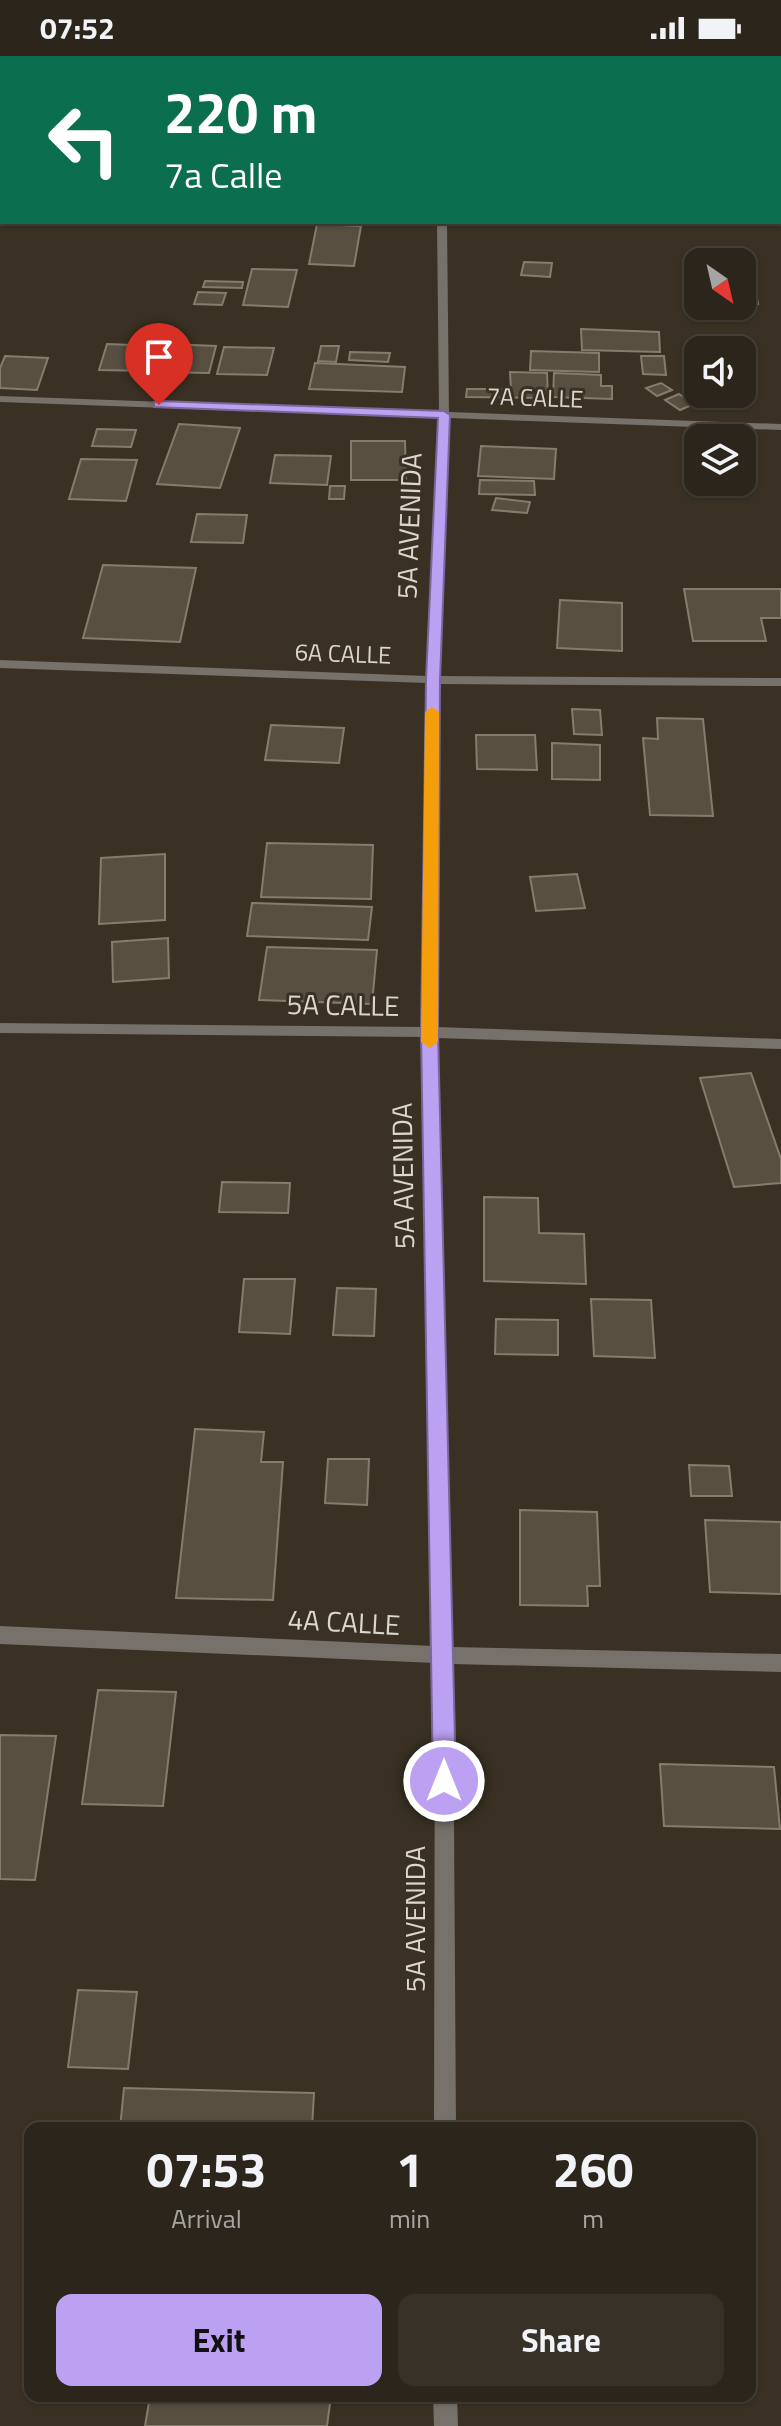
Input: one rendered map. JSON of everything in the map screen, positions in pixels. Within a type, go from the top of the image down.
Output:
[{"type":"street","name":"5A AVENIDA","points":[[442,224],[444,415],[433,680],[429,1032],[444,1655],[445,2122]]},
{"type":"street","name":"7A CALLE","points":[[0,399],[781,427]]},
{"type":"street","name":"6A CALLE","points":[[0,664],[433,680],[781,682]]},
{"type":"street","name":"5A CALLE","points":[[0,1028],[429,1032],[781,1044]]},
{"type":"street","name":"4A CALLE","points":[[0,1635],[444,1655],[781,1663]]},
{"type":"street","points":[[445,2402],[446,2426]]},
{"type":"building","points":[[317,224],[361,226],[354,266],[309,264]]},
{"type":"building","points":[[524,262],[552,263],[550,277],[521,275]]},
{"type":"building","points":[[252,269],[297,270],[288,307],[243,305]]},
{"type":"building","points":[[205,281],[243,282],[242,288],[203,287]]},
{"type":"building","points":[[198,292],[226,293],[222,305],[194,304]]},
{"type":"building","points":[[581,329],[659,332],[660,352],[582,350]]},
{"type":"building","points":[[107,344],[158,346],[150,371],[99,370]]},
{"type":"building","points":[[166,344],[216,346],[209,373],[158,372]]},
{"type":"building","points":[[321,346],[339,346],[336,362],[318,361]]},
{"type":"building","points":[[224,347],[274,348],[267,375],[217,374]]},
{"type":"building","points":[[531,351],[599,353],[599,372],[530,370]]},
{"type":"building","points":[[350,352],[390,353],[388,362],[349,360]]},
{"type":"building","points":[[5,356],[48,358],[37,390],[0,388],[0,368]]},
{"type":"building","points":[[641,356],[664,356],[666,375],[643,374]]},
{"type":"building","points":[[315,363],[405,367],[402,392],[309,389]]},
{"type":"building","points":[[510,372],[547,373],[548,398],[466,397],[467,389],[511,389]]},
{"type":"building","points":[[554,373],[601,375],[601,386],[612,386],[612,399],[553,397]]},
{"type":"building","points":[[661,383],[672,390],[657,396],[646,388]]},
{"type":"building","points":[[679,394],[684,397],[685,408],[680,410],[665,400]]},
{"type":"building","points":[[179,424],[240,428],[220,488],[157,484]]},
{"type":"building","points":[[97,429],[136,430],[131,447],[92,446]]},
{"type":"building","points":[[351,441],[405,441],[406,480],[351,480]]},
{"type":"building","points":[[481,446],[556,449],[554,479],[478,476]]},
{"type":"building","points":[[275,455],[331,456],[327,485],[270,483]]},
{"type":"building","points":[[81,459],[137,460],[126,501],[69,499]]},
{"type":"building","points":[[480,480],[534,481],[535,495],[479,494]]},
{"type":"building","points":[[330,486],[345,486],[344,499],[329,499]]},
{"type":"building","points":[[496,498],[530,502],[527,513],[492,510]]},
{"type":"building","points":[[197,514],[247,515],[243,543],[191,542]]},
{"type":"building","points":[[103,565],[196,568],[180,642],[83,638]]},
{"type":"building","points":[[684,589],[781,589],[781,618],[761,618],[766,641],[693,641]]},
{"type":"building","points":[[560,600],[622,603],[622,651],[557,648]]},
{"type":"building","points":[[572,709],[600,710],[602,735],[574,734]]},
{"type":"building","points":[[657,718],[703,719],[713,816],[650,815],[643,738],[658,739]]},
{"type":"building","points":[[271,725],[344,728],[339,763],[265,760]]},
{"type":"building","points":[[476,735],[535,735],[537,770],[477,769]]},
{"type":"building","points":[[552,743],[600,745],[600,780],[552,779]]},
{"type":"building","points":[[267,843],[373,845],[371,899],[261,897]]},
{"type":"building","points":[[165,854],[165,920],[99,924],[101,858]]},
{"type":"building","points":[[577,874],[585,908],[536,911],[530,877]]},
{"type":"building","points":[[252,903],[372,907],[368,940],[247,936]]},
{"type":"building","points":[[168,938],[169,978],[113,982],[112,942]]},
{"type":"building","points":[[267,947],[377,950],[372,1004],[259,1000]]},
{"type":"building","points":[[751,1073],[781,1159],[781,1183],[734,1187],[700,1078]]},
{"type":"building","points":[[222,1182],[290,1183],[288,1213],[219,1212]]},
{"type":"building","points":[[484,1197],[538,1198],[539,1233],[584,1234],[586,1284],[484,1281]]},
{"type":"building","points":[[244,1279],[295,1279],[290,1334],[239,1332]]},
{"type":"building","points":[[337,1288],[376,1289],[374,1336],[333,1335]]},
{"type":"building","points":[[591,1299],[651,1300],[655,1358],[594,1356]]},
{"type":"building","points":[[496,1319],[558,1320],[558,1355],[495,1354]]},
{"type":"building","points":[[195,1429],[264,1432],[261,1462],[283,1462],[273,1600],[176,1598]]},
{"type":"building","points":[[328,1459],[369,1459],[367,1505],[325,1503]]},
{"type":"building","points":[[689,1465],[729,1466],[732,1496],[691,1496]]},
{"type":"building","points":[[520,1510],[597,1512],[600,1586],[587,1586],[588,1606],[520,1605]]},
{"type":"building","points":[[705,1520],[781,1522],[781,1594],[710,1592]]},
{"type":"building","points":[[98,1690],[176,1692],[163,1806],[82,1804]]},
{"type":"building","points":[[0,1735],[56,1736],[35,1880],[0,1879]]},
{"type":"building","points":[[660,1764],[774,1767],[780,1829],[664,1826]]},
{"type":"building","points":[[78,1990],[137,1992],[128,2069],[68,2067]]},
{"type":"building","points":[[124,2088],[314,2093],[312,2122],[121,2122]]},
{"type":"building","points":[[149,2402],[330,2402],[327,2426],[145,2426]]},
{"type":"slow traffic","points":[[430,1042],[432,712]]},
{"type":"route","points":[[159,405],[444,415],[433,680],[429,1032],[444,1781]]}]
